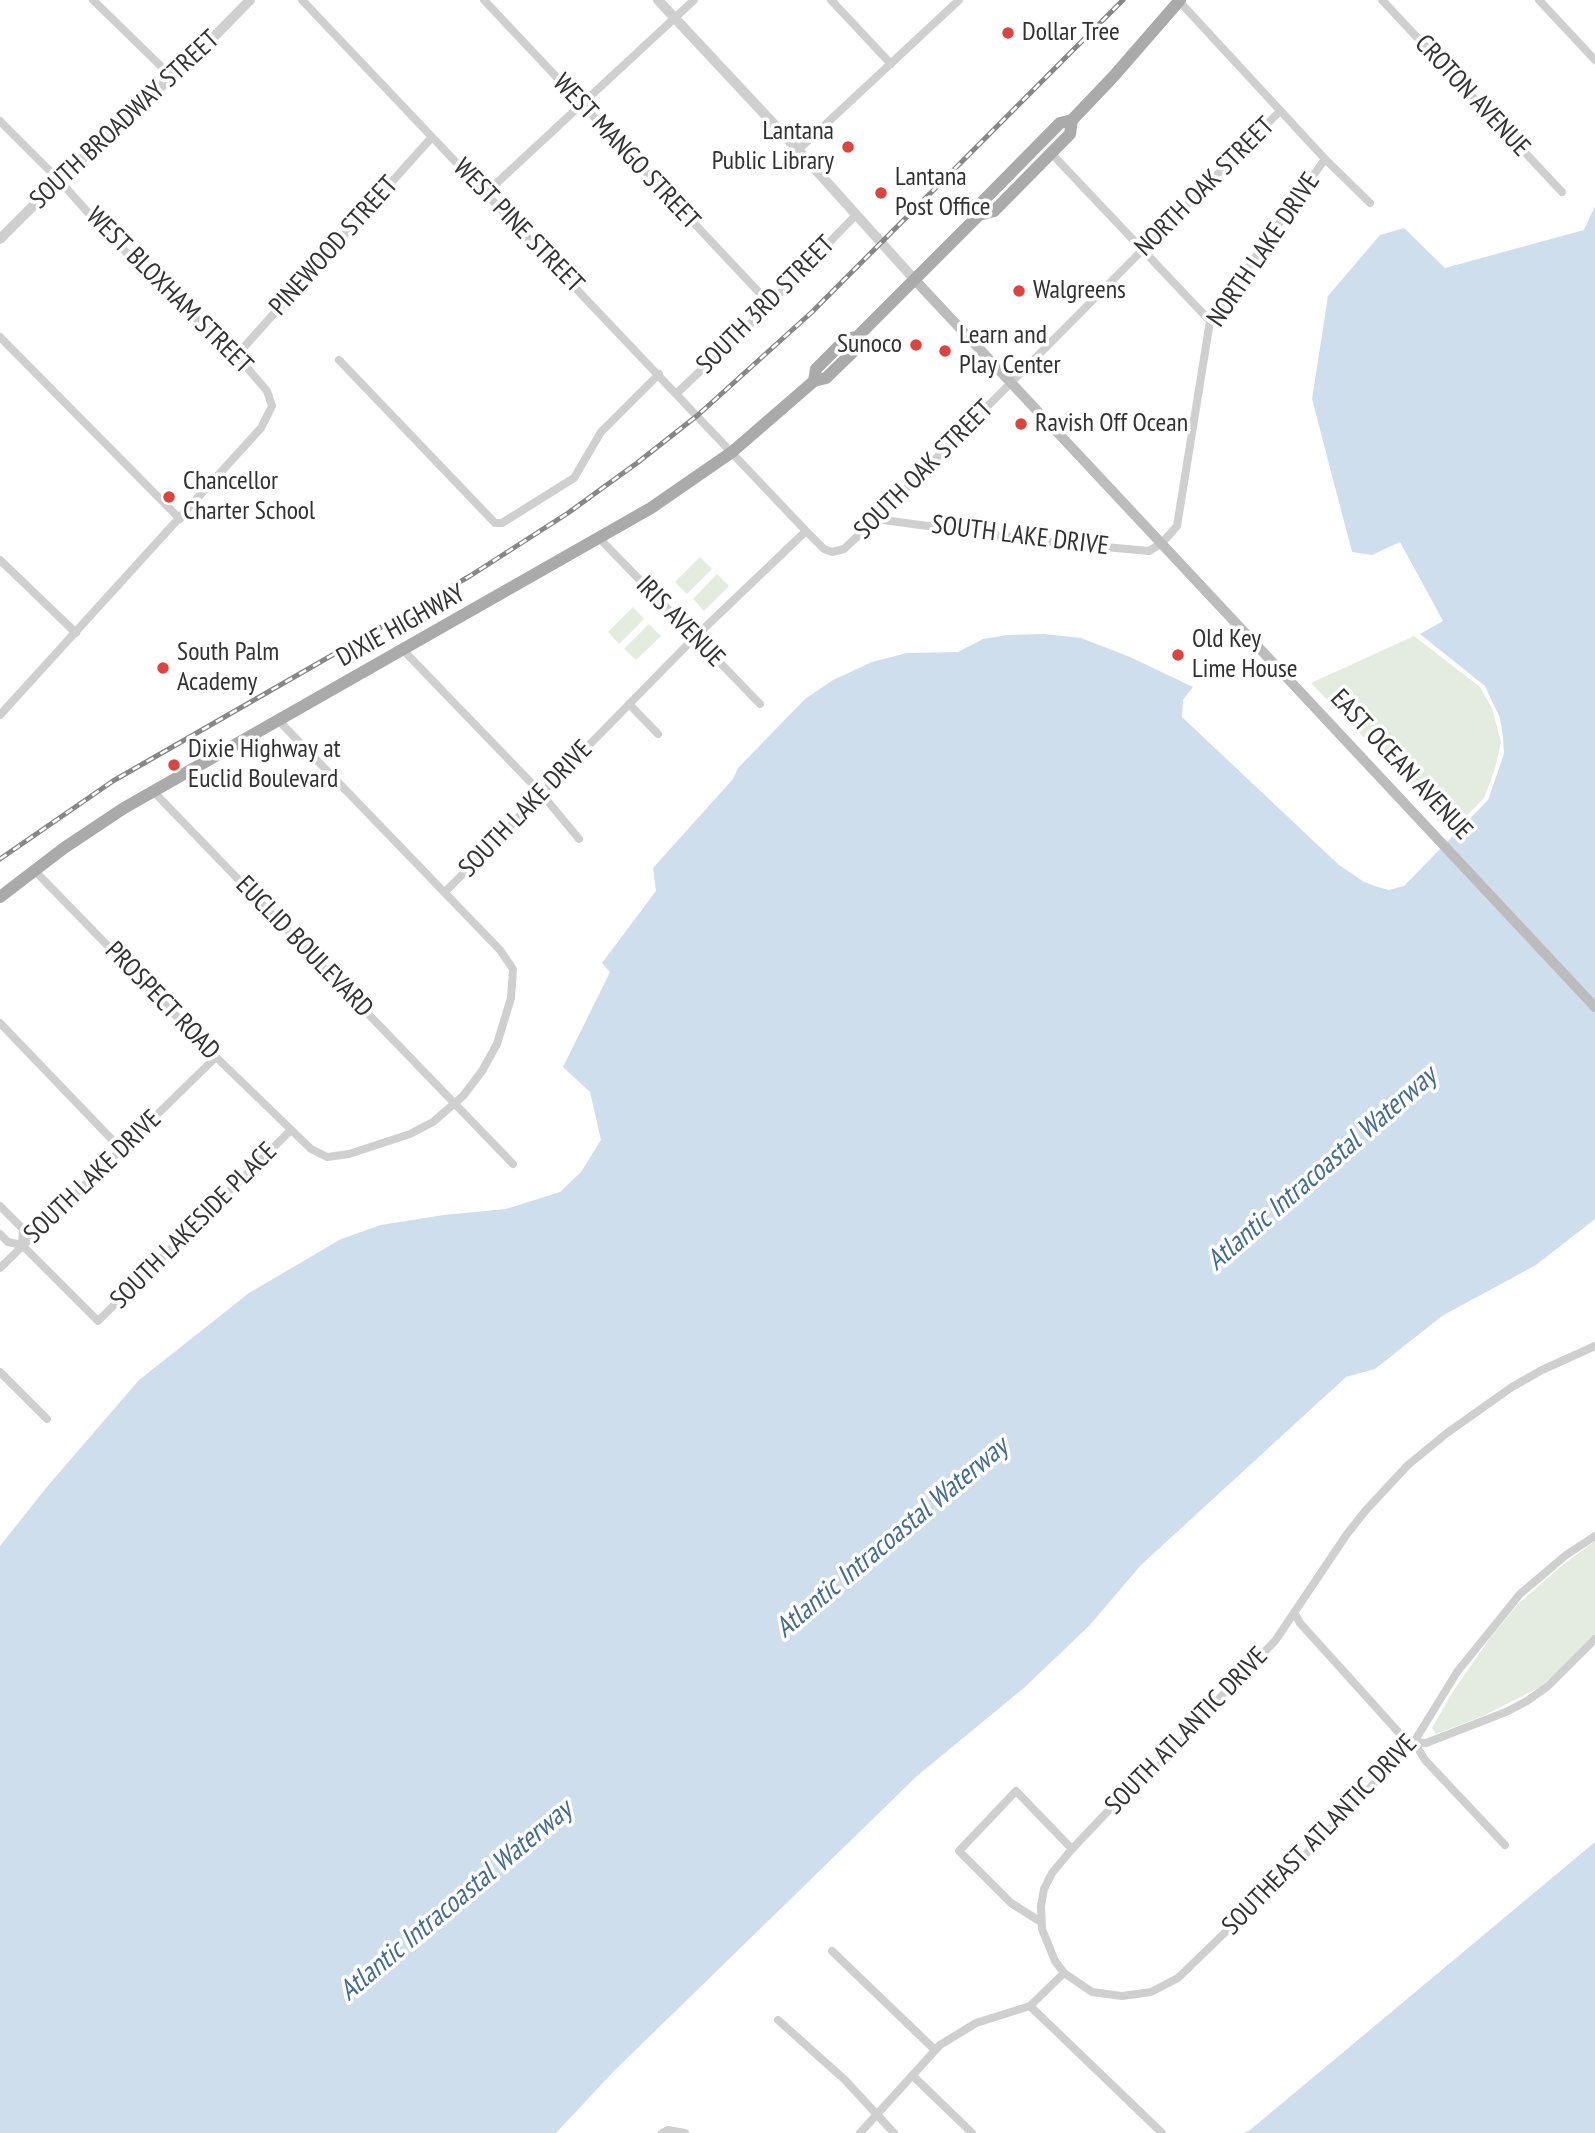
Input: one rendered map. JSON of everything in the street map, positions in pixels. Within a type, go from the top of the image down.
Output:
[{"type":"main road","name":"DIXIE HIGHWAY","points":[[979,215],[982,201],[1060,123],[1072,120],[1179,0]]},
{"type":"main road","name":"DIXIE HIGHWAY","points":[[0,897],[34,870],[153,791],[600,539],[651,508],[732,452],[814,381],[816,369],[846,340],[857,337],[979,215],[994,211],[1070,134],[1072,120]]},
{"type":"main road","name":"EAST OCEAN AVENUE","points":[[914,279],[1595,1007]]},
{"type":"street","points":[[93,0],[171,76]]},
{"type":"street","name":"SOUTH BROADWAY STREET","points":[[0,239],[59,180],[200,51],[250,0]]},
{"type":"street","name":"WEST PINE STREET","points":[[302,0],[806,531]]},
{"type":"street","name":"WEST MANGO STREET","points":[[484,0],[770,303]]},
{"type":"street","points":[[657,0],[914,279]]},
{"type":"street","points":[[487,192],[694,0]]},
{"type":"street","points":[[831,0],[891,64]]},
{"type":"street","points":[[798,150],[959,0]]},
{"type":"street","points":[[1179,0],[1325,159],[1370,203]]},
{"type":"street","name":"CROTON AVENUE","points":[[1382,0],[1562,192]]},
{"type":"street","points":[[1539,0],[1595,60]]},
{"type":"street","name":"NORTH OAK STREET","points":[[1012,382],[1280,111]]},
{"type":"street","name":"WEST BLOXHAM STREET","points":[[0,121],[59,180],[107,234],[236,356],[267,391],[272,406],[261,428],[180,519]]},
{"type":"street","name":"PINEWOOD STREET","points":[[236,356],[432,137]]},
{"type":"street","points":[[1051,153],[1210,321]]},
{"type":"street","name":"NORTH LAKE DRIVE","points":[[1161,543],[1177,526],[1210,321],[1325,159]]},
{"type":"street","name":"SOUTH 3RD STREET","points":[[677,393],[855,216]]},
{"type":"street","points":[[0,337],[180,519],[0,715]]},
{"type":"street","name":"SOUTH 3RD STREET","points":[[339,360],[495,523],[502,523],[574,478],[601,432],[659,374]]},
{"type":"street","name":"SOUTH OAK STREET","points":[[806,531],[824,549],[832,552],[844,549],[1012,382]]},
{"type":"street","name":"SOUTH LAKE DRIVE","points":[[876,519],[1039,541],[1149,551],[1161,543]]},
{"type":"street","name":"SOUTH LAKE DRIVE","points":[[291,1130],[311,1149],[327,1157],[349,1154],[410,1134],[433,1122],[455,1103],[482,1071],[496,1044],[511,998],[513,969],[500,950],[445,892],[695,637],[806,531]]},
{"type":"street","name":"IRIS AVENUE","points":[[600,539],[760,704]]},
{"type":"street","points":[[0,560],[76,633]]},
{"type":"street","points":[[404,651],[541,793],[579,839]]},
{"type":"street","points":[[629,704],[658,734]]},
{"type":"street","points":[[279,721],[445,892]]},
{"type":"street","name":"EUCLID BOULEVARD","points":[[153,791],[513,1164]]},
{"type":"street","name":"PROSPECT ROAD","points":[[34,870],[291,1130]]},
{"type":"street","points":[[0,1023],[121,1149]]},
{"type":"street","name":"SOUTH LAKE DRIVE","points":[[0,1268],[216,1057]]},
{"type":"street","name":"SOUTH LAKESIDE PLACE","points":[[22,1245],[97,1321],[291,1130]]},
{"type":"street","points":[[0,1206],[23,1229],[22,1245],[8,1242],[0,1234]]},
{"type":"street","name":"SOUTH ATLANTIC DRIVE","points":[[1064,1973],[1048,1945],[1041,1922],[1044,1889],[1052,1873],[1072,1849],[1109,1810],[1171,1755],[1208,1710],[1275,1641],[1366,1510],[1409,1465],[1447,1433],[1512,1387],[1595,1346]]},
{"type":"street","points":[[0,1372],[47,1419]]},
{"type":"street","name":"SOUTHEAST ATLANTIC DRIVE","points":[[1064,1973],[1092,1992],[1122,1996],[1151,1992],[1178,1978],[1304,1856],[1414,1742],[1457,1672],[1500,1616],[1542,1574],[1595,1536]]},
{"type":"street","points":[[1295,1614],[1300,1623],[1401,1735],[1414,1742],[1426,1743],[1527,1701],[1548,1686],[1595,1639]]},
{"type":"street","points":[[1414,1742],[1425,1760],[1504,1844]]},
{"type":"street","points":[[1041,1922],[1011,1903],[959,1851],[1016,1791],[1072,1849]]},
{"type":"street","points":[[832,1951],[934,2050]]},
{"type":"street","points":[[860,2133],[934,2050],[964,2028],[1030,2006],[1064,1973]]},
{"type":"street","points":[[1030,2006],[1162,2133]]},
{"type":"street","points":[[778,2020],[845,2080],[894,2133]]},
{"type":"street","points":[[913,2076],[972,2133]]},
{"type":"street","points":[[662,2133],[676,2130],[685,2133]]},
{"type":"shaded area","points":[[700,557],[712,569],[687,594],[675,582]]},
{"type":"shaded area","points":[[717,574],[729,586],[704,611],[693,599]]},
{"type":"shaded area","points":[[633,607],[644,619],[619,644],[608,632]]},
{"type":"shaded area","points":[[649,624],[661,636],[636,660],[624,649]]},
{"type":"shaded area","points":[[1414,636],[1480,687],[1492,708],[1501,742],[1495,769],[1484,798],[1450,833],[1436,819],[1431,807],[1311,683]]},
{"type":"shaded area","points":[[1595,1541],[1595,1634],[1587,1645],[1540,1687],[1483,1716],[1436,1734],[1432,1728],[1452,1693],[1490,1638],[1518,1604]]},
{"type":"water","name":"Atlantic Intracoastal Waterway","points":[[1595,206],[1595,1219],[1536,1265],[1442,1316],[1375,1369],[1346,1377],[1141,1565],[1089,1626],[1025,1687],[917,1776],[614,2071],[556,2133],[0,2133],[0,1546],[46,1488],[139,1380],[249,1293],[341,1239],[381,1225],[506,1209],[560,1192],[581,1172],[601,1140],[590,1092],[563,1067],[610,972],[602,963],[656,891],[653,868],[733,779],[738,768],[805,699],[833,680],[872,662],[907,653],[958,652],[983,639],[1044,634],[1081,638],[1130,657],[1193,687],[1183,700],[1182,717],[1339,865],[1364,882],[1378,887],[1389,890],[1404,886],[1488,800],[1504,754],[1503,737],[1500,718],[1485,686],[1420,634],[1443,621],[1400,542],[1372,555],[1352,552],[1312,399],[1328,296],[1380,235],[1404,228],[1445,268],[1584,230]]},
{"type":"water","points":[[1595,1842],[1595,2133],[1244,2133],[1250,2130]]},
{"type":"railway","points":[[0,859],[113,781],[470,576],[568,513],[637,463],[698,415],[812,312],[1123,0]]},
{"type":"place","name":"Dollar Tree","points":[[1008,33]]},
{"type":"place","name":"Lantana Public Library","points":[[848,147]]},
{"type":"place","name":"Lantana Post Office","points":[[881,193]]},
{"type":"place","name":"Walgreens","points":[[1019,291]]},
{"type":"place","name":"Sunoco","points":[[916,345]]},
{"type":"place","name":"Learn and Play Center","points":[[945,351]]},
{"type":"place","name":"Ravish Off Ocean","points":[[1021,424]]},
{"type":"place","name":"Chancellor Charter School","points":[[169,497]]},
{"type":"place","name":"Old Key Lime House","points":[[1178,655]]},
{"type":"place","name":"South Palm Academy","points":[[163,668]]},
{"type":"place","name":"Dixie Highway at Euclid Boulevard","points":[[174,765]]}]
